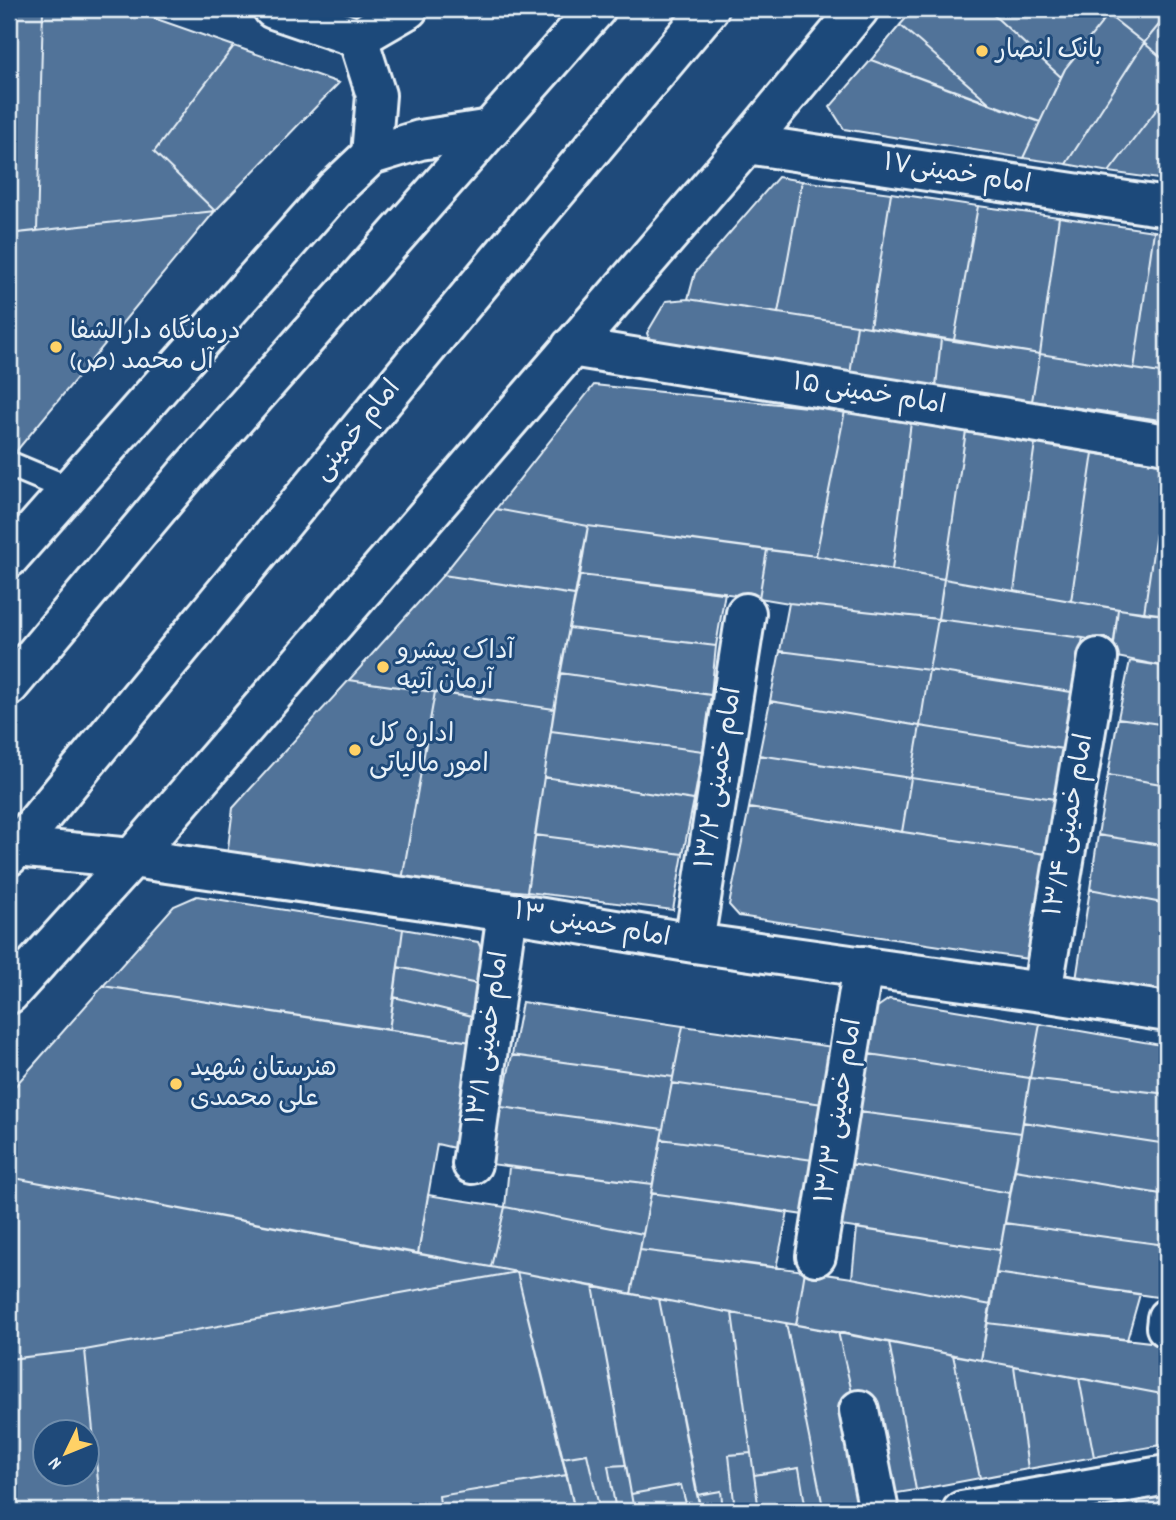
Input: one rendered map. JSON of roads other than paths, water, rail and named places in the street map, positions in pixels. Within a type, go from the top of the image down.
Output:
[{"type":"street","points":[[273,9],[358,38],[408,9]]},
{"type":"street","points":[[9,686],[188,472],[596,9]]},
{"type":"street","name":"امام خمینی","points":[[12,851],[709,9]]},
{"type":"street","points":[[9,994],[132,858],[747,144],[859,9]]},
{"type":"street","points":[[358,38],[376,95],[372,155]]},
{"type":"street","points":[[9,558],[335,189],[372,155],[420,140],[491,129]]},
{"type":"street","name":"امام خمینی۱۷","points":[[747,144],[1167,207]]},
{"type":"street","name":"امام خمینی ۱۵","points":[[571,347],[1167,444]]},
{"type":"street","name":"امام خمینی ۱۳/۲","points":[[694,943],[746,613]]},
{"type":"street","name":"امام خمینی ۱۳/۴","points":[[1042,992],[1098,659]]},
{"type":"street","name":"امام خمینی ۱۳","points":[[12,851],[132,858],[1167,1012]]},
{"type":"street","name":"امام خمینی ۱۳/۱","points":[[472,1164],[507,912]]},
{"type":"street","name":"امام خمینی ۱۳/۳","points":[[816,1256],[863,966]]},
{"type":"street","points":[[859,1410],[879,1511]]},
{"type":"street","points":[[962,1511],[1167,1475]]},
{"type":"lane","points":[[9,464],[69,489]]},
{"type":"place","name":"بانک انصار","points":[[982,51]]},
{"type":"place","name":"درمانگاه دارالشفا آل محمد (ص)","points":[[56,347]]},
{"type":"place","name":"آداک پیشرو آرمان آتیه","points":[[383,667]]},
{"type":"place","name":"اداره کل امور مالیاتی","points":[[355,750]]},
{"type":"place","name":"هنرستان شهید علی محمدی","points":[[176,1084]]}]
